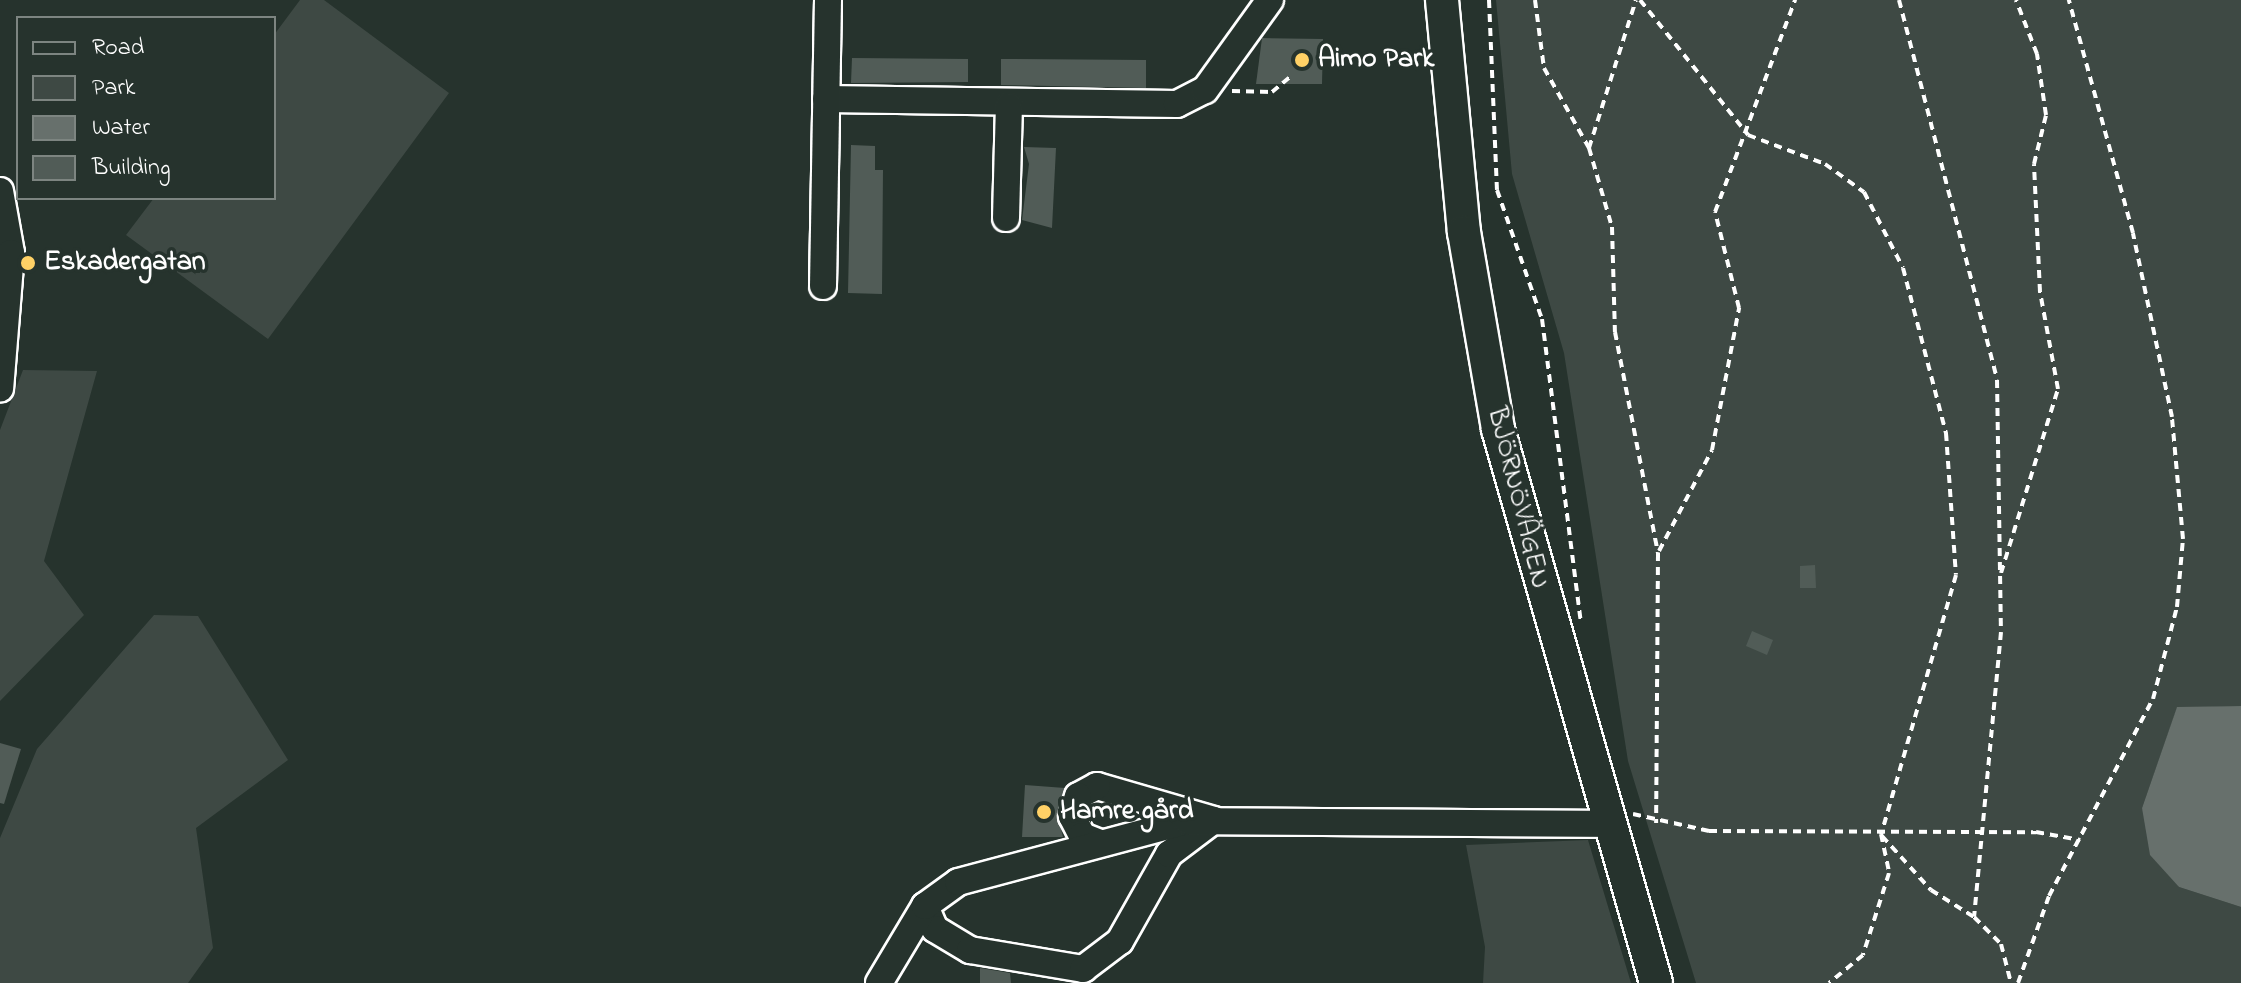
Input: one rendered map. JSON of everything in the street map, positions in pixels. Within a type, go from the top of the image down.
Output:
[{"type":"main road","name":"BJÖRNÖVÄGEN","points":[[1442,0],[1448,102],[1487,376],[1619,820],[1656,983]]},
{"type":"street","points":[[823,286],[828,0]]},
{"type":"street","points":[[826,99],[1009,106],[1177,104],[1205,90],[1270,0]]},
{"type":"street","points":[[1006,218],[1009,106]]},
{"type":"street","points":[[0,191],[11,253],[0,389]]},
{"type":"street","points":[[1098,842],[1082,836],[1072,816],[1078,796],[1097,786],[1214,820]]},
{"type":"street","points":[[925,906],[935,929],[970,950],[1081,976],[1120,941],[1169,854],[1214,820]]},
{"type":"street","points":[[879,983],[925,906],[977,873],[1098,842],[1214,820],[1619,820]]},
{"type":"path","points":[[1489,0],[1497,190],[1542,319],[1582,627]]},
{"type":"path","points":[[1535,0],[1544,68],[1589,148],[1612,227],[1615,332],[1658,553],[1656,823]]},
{"type":"path","points":[[1589,148],[1638,0]]},
{"type":"path","points":[[1638,0],[1748,135],[1825,164],[1864,192],[1903,268],[1946,433],[1956,575],[1881,834],[1889,873],[1863,955],[1829,983]]},
{"type":"path","points":[[1658,553],[1712,450],[1739,308],[1715,212],[1748,135],[1795,0]]},
{"type":"path","points":[[1899,0],[1997,380],[2000,577],[1974,917]]},
{"type":"path","points":[[2000,577],[2058,389],[2040,292],[2034,164],[2046,115],[2037,54],[2016,0]]},
{"type":"path","points":[[2018,983],[2049,896],[2153,699],[2177,607],[2183,539],[2162,371],[2069,0]]},
{"type":"path","points":[[1205,90],[1272,92],[1290,77]]},
{"type":"path","points":[[1619,820],[1881,834],[2036,832],[2080,840]]},
{"type":"path","points":[[1881,834],[1931,890],[1974,917],[2001,944],[2011,983]]},
{"type":"green space","points":[[300,0],[324,0],[449,93],[268,339],[126,235],[152,200],[276,200],[276,32]]},
{"type":"green space","points":[[1496,0],[2241,0],[2241,706],[2177,708],[2142,808],[2179,887],[2241,907],[2241,983],[1696,983],[1628,761],[1564,353],[1512,174]]},
{"type":"green space","points":[[23,370],[97,371],[44,561],[84,615],[0,701],[0,430]]},
{"type":"green space","points":[[154,615],[198,616],[288,760],[196,828],[213,948],[188,983],[0,983],[0,838],[37,749]]},
{"type":"green space","points":[[1588,840],[1631,983],[1483,983],[1485,947],[1466,845]]},
{"type":"water","points":[[2241,706],[2241,907],[2179,887],[2150,855],[2142,808],[2177,707]]},
{"type":"building","points":[[1262,38],[1323,39],[1322,84],[1256,84]]},
{"type":"building","points":[[852,58],[968,59],[968,82],[851,83]]},
{"type":"building","points":[[1001,59],[1146,60],[1146,88],[1001,85]]},
{"type":"building","points":[[851,145],[875,146],[875,170],[883,170],[882,294],[848,293]]},
{"type":"building","points":[[1024,147],[1056,148],[1052,228],[1022,220],[1029,164]]},
{"type":"building","points":[[1815,565],[1816,588],[1800,588],[1800,566]]},
{"type":"building","points":[[1752,631],[1773,640],[1767,655],[1746,646]]},
{"type":"building","points":[[0,743],[21,749],[4,804],[0,803]]},
{"type":"building","name":"Hamre gård","points":[[1025,785],[1065,788],[1057,813],[1063,837],[1022,837]]},
{"type":"building","points":[[980,968],[1010,973],[1011,983],[980,983]]},
{"type":"place","name":"Aimo Park","points":[[1302,60]]},
{"type":"place","name":"Eskadergatan","points":[[28,263]]},
{"type":"place","name":"Hamre gård","points":[[1044,812]]}]
